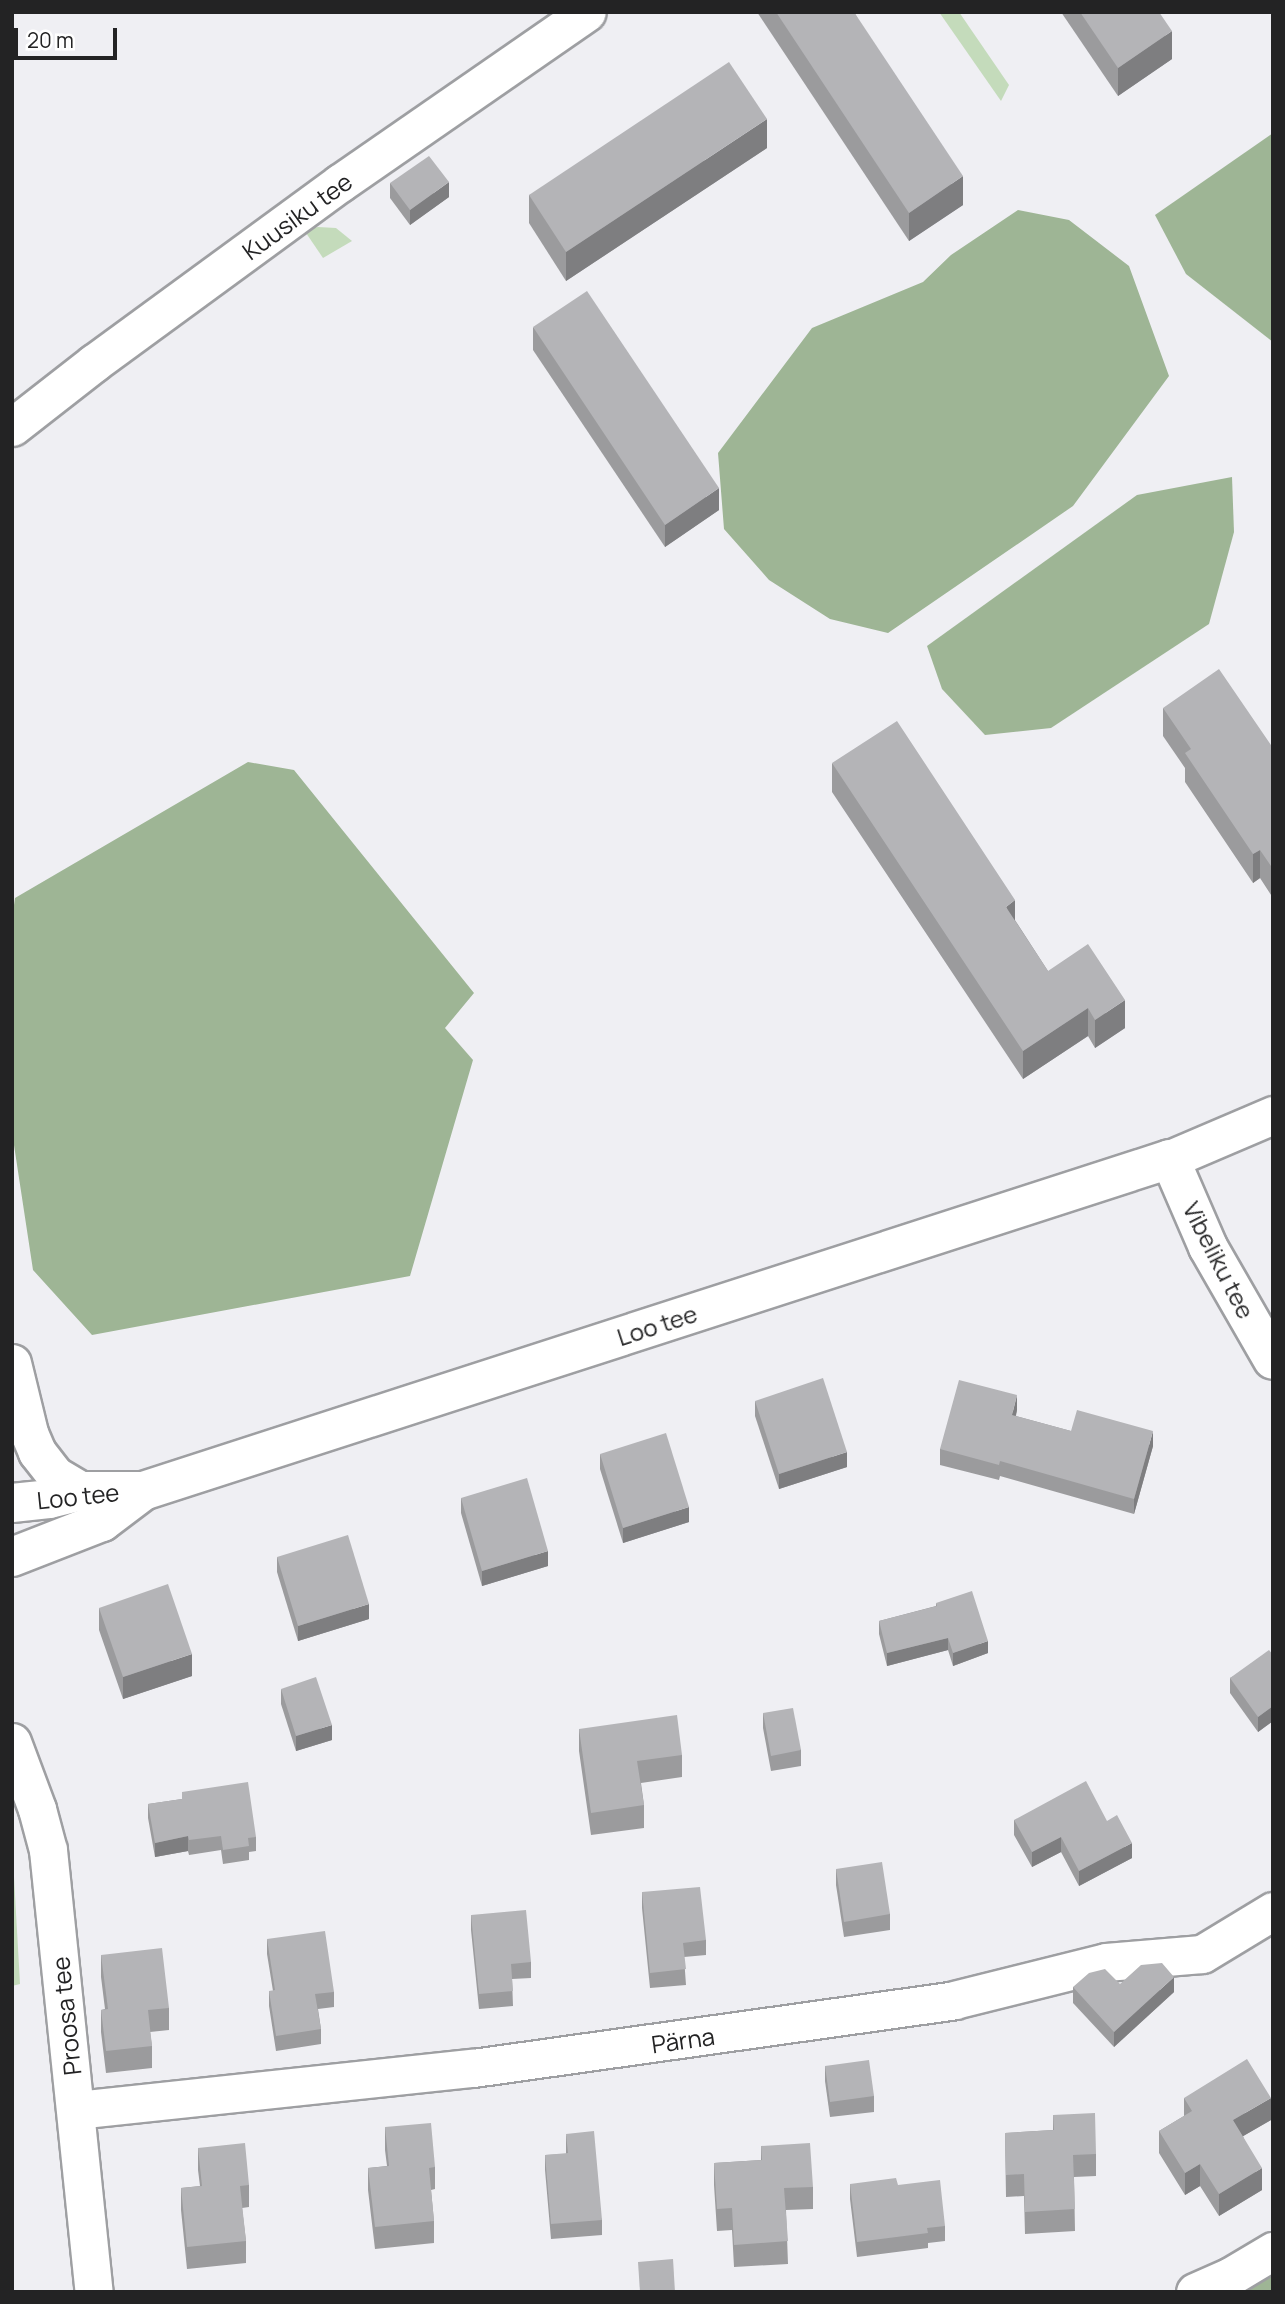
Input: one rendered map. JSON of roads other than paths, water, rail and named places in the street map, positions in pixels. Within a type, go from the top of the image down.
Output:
[{"type":"street","name":"Kuusiku tee","points":[[12,427],[94,363],[340,183],[587,12]]},
{"type":"street","points":[[1170,1159],[1273,1115]]},
{"type":"street","name":"Vibeliku tee","points":[[1170,1159],[1208,1247],[1273,1360]]},
{"type":"street","name":"Loo tee","points":[[12,1503],[49,1499],[82,1491],[144,1491],[1170,1159]]},
{"type":"street","points":[[12,1363],[23,1412],[37,1452],[55,1475],[82,1491]]},
{"type":"street","name":"Loo tee","points":[[12,1557],[102,1522],[144,1491]]},
{"type":"street","name":"Proosa tee","points":[[13,1744],[37,1809],[48,1850],[94,2292]]},
{"type":"street","name":"Pärna","points":[[77,2110],[473,2068],[954,2000],[1106,1962],[1202,1954],[1273,1910]]},
{"type":"street","points":[[1195,2292],[1231,2276],[1273,2251]]}]
